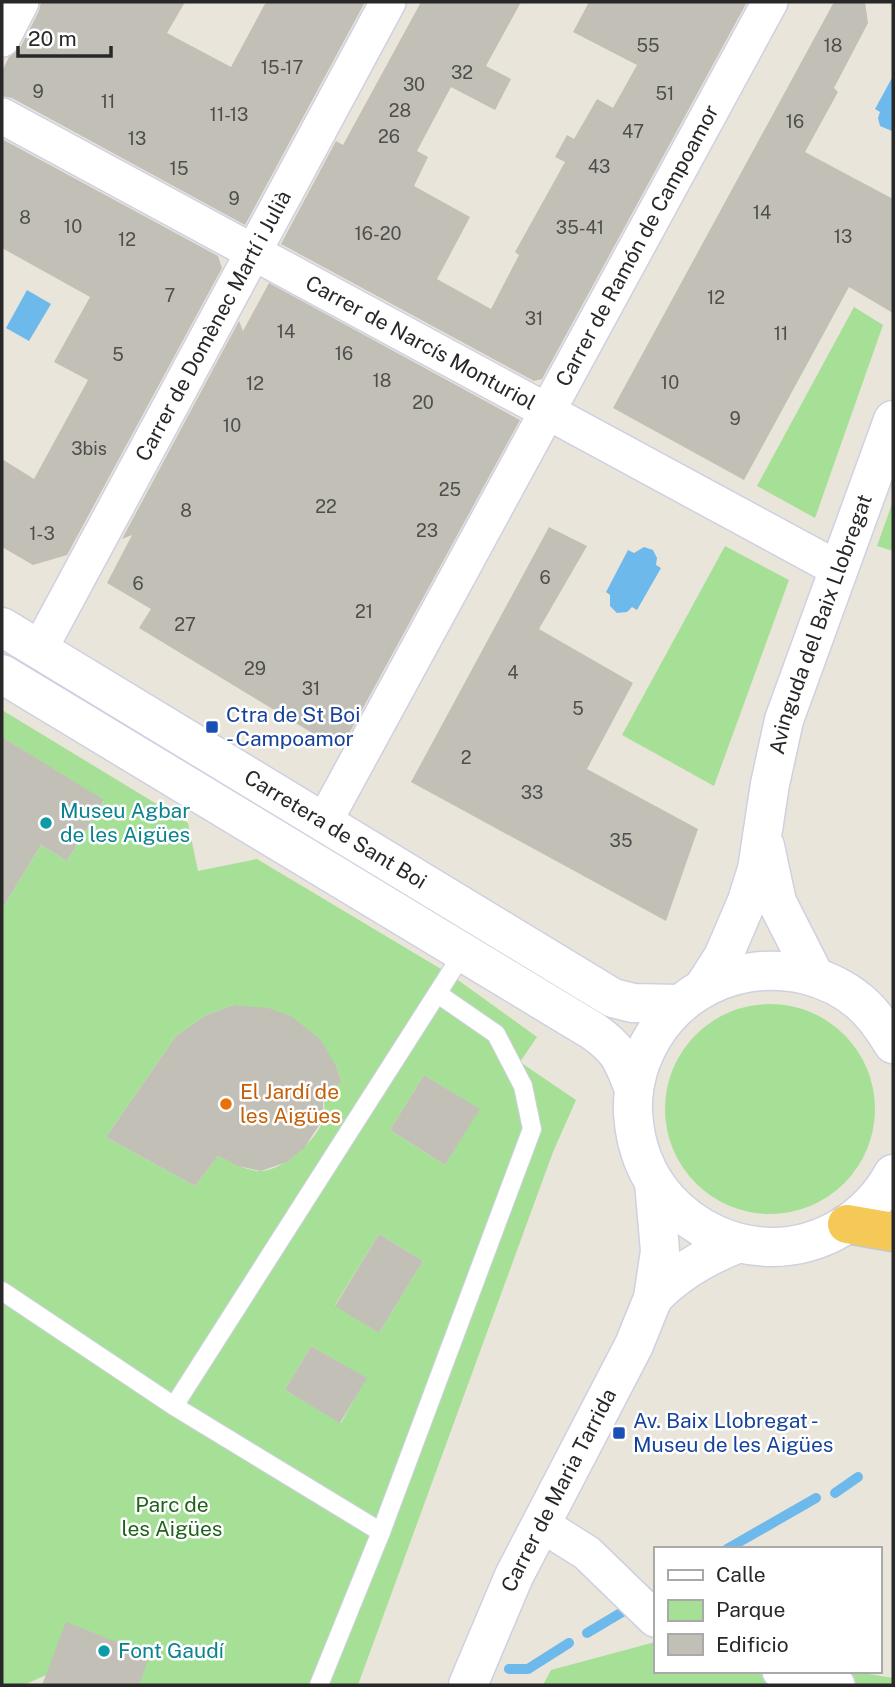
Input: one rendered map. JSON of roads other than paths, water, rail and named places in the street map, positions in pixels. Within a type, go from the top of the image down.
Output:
[{"type":"highway","points":[[847,1224],[893,1231]]},
{"type":"main road","name":"Avinguda del Baix Llobregat","points":[[634,1089],[649,1042],[658,1028],[691,996],[723,957],[747,901],[757,869],[770,784],[784,720],[893,420]]},
{"type":"main road","name":"Carretera de Sant Boi","points":[[2,627],[613,998],[633,1003],[691,996]]},
{"type":"main road","name":"Carretera de Sant Boi","points":[[2,674],[613,1045],[621,1055],[634,1089]]},
{"type":"main road","name":"Avinguda del Baix Llobregat","points":[[763,834],[777,902],[815,977]]},
{"type":"main road","points":[[691,996],[717,981],[749,971],[782,970],[815,977],[861,1003],[874,1015],[893,1044]]},
{"type":"main road","points":[[634,1089],[636,1137],[640,1153],[654,1182],[671,1203],[691,1221],[714,1234],[739,1243],[771,1247],[819,1239],[847,1224],[870,1205],[893,1174]]},
{"type":"main road","points":[[653,1298],[660,1251],[654,1182]]},
{"type":"main road","points":[[653,1298],[667,1283],[688,1268],[739,1243]]},
{"type":"main road","name":"Carrer de Maria Tarrida","points":[[468,1685],[514,1576],[634,1345],[653,1298]]},
{"type":"street","points":[[2,39],[22,2]]},
{"type":"street","name":"Carrer de Domènec Martí i Julià","points":[[39,650],[388,2]]},
{"type":"street","name":"Carrer de Ramón de Campoamor","points":[[324,822],[770,2]]},
{"type":"street","name":"Carrer de Narcís Monturiol","points":[[2,116],[838,569]]},
{"type":"street","points":[[541,1524],[587,1553],[654,1618]]},
{"type":"street","points":[[788,1673],[838,1685]]},
{"type":"lane","points":[[174,1406],[463,953]]},
{"type":"lane","points":[[319,1685],[381,1532],[532,1129],[523,1087],[496,1034],[438,994]]},
{"type":"lane","points":[[2,1291],[174,1406],[381,1532]]},
{"type":"water","points":[[893,76],[892,131],[880,126],[880,112],[875,109]]},
{"type":"water","points":[[27,290],[51,304],[29,341],[6,328]]},
{"type":"water","points":[[644,547],[653,550],[657,558],[656,565],[661,568],[637,610],[632,607],[627,612],[617,613],[610,606],[610,595],[606,592],[628,550],[634,553]]},
{"type":"waterway","points":[[835,1493],[858,1477]]},
{"type":"waterway","points":[[730,1547],[816,1498]]},
{"type":"waterway","points":[[587,1633],[624,1611]]},
{"type":"waterway","points":[[509,1669],[528,1669],[569,1643]]},
{"type":"place","name":"Ctra de St Boi - Campoamor","points":[[212,727]]},
{"type":"place","name":"Museu Agbar de les Aigües","points":[[46,823]]},
{"type":"place","name":"El Jardí de les Aigües","points":[[226,1104]]},
{"type":"place","name":"Av. Baix Llobregat - Museu de les Aigües","points":[[619,1433]]},
{"type":"place","name":"Font Gaudí","points":[[104,1651]]},
{"type":"park label","name":"Parc de les Aigües","points":[[172,1517]]}]
